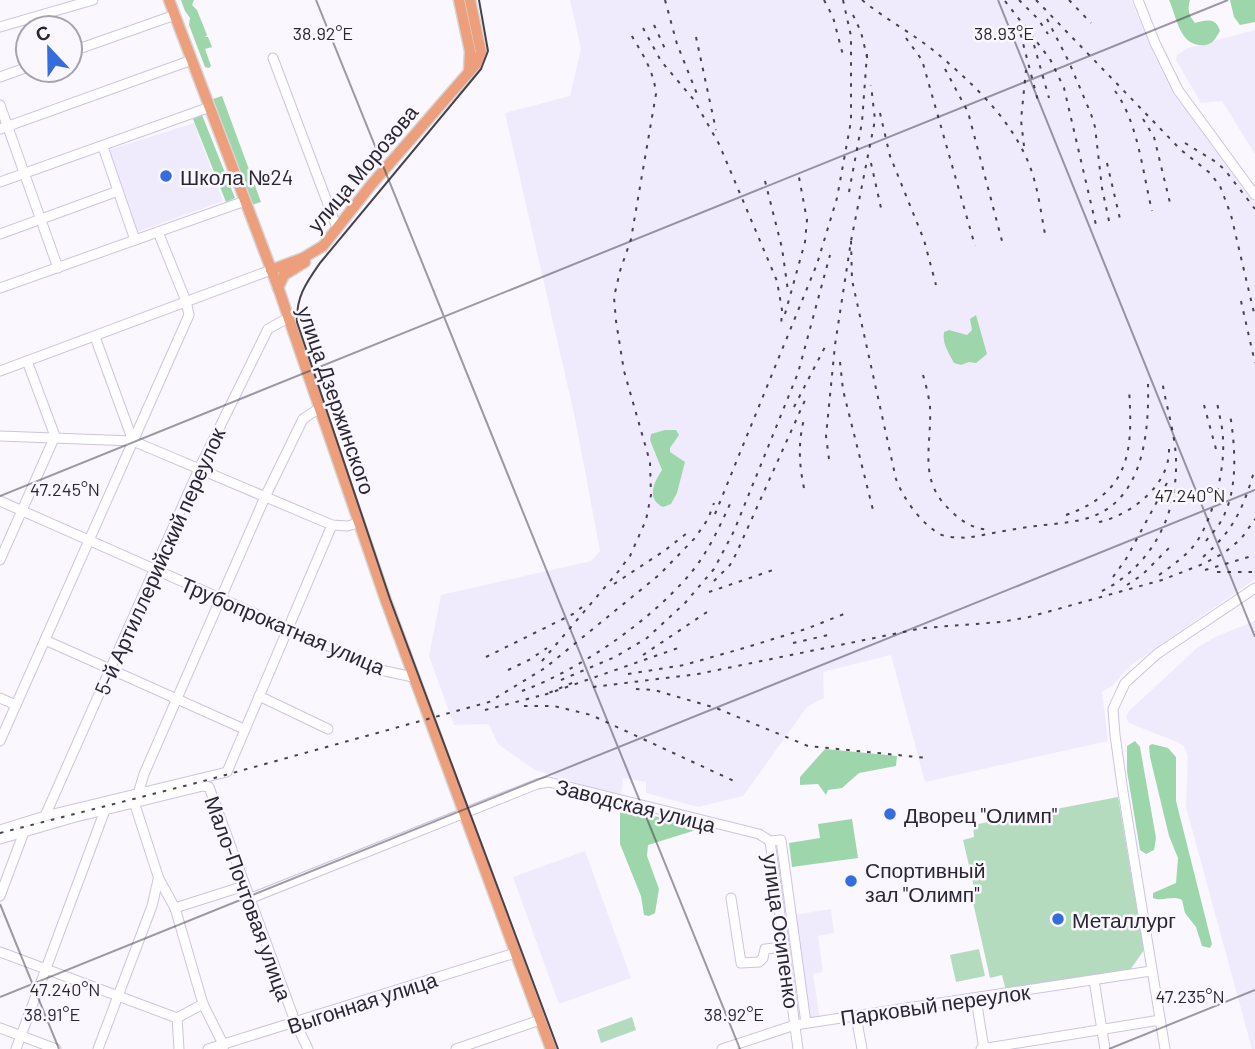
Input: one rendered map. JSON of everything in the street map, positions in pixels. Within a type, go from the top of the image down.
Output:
[{"type":"main road","name":"улица Дзержинского","points":[[169,0],[278,288],[413,677],[551,1049]]},
{"type":"main road","points":[[459,0],[474,60]]},
{"type":"main road","points":[[470,0],[480,48],[474,60]]},
{"type":"main road","name":"улица Морозова","points":[[271,270],[303,258],[323,246],[469,72],[474,60]]},
{"type":"main road","points":[[278,288],[284,275],[308,260],[323,246]]},
{"type":"street","points":[[0,27],[93,0]]},
{"type":"street","points":[[1138,0],[1178,90],[1255,195]]},
{"type":"street","points":[[84,47],[175,15]]},
{"type":"street","points":[[273,58],[337,228]]},
{"type":"street","points":[[4,128],[192,60]]},
{"type":"street","points":[[0,105],[4,128],[24,173],[58,268]]},
{"type":"street","points":[[0,182],[210,107]]},
{"type":"street","points":[[103,147],[135,240]]},
{"type":"street","points":[[0,234],[118,191]]},
{"type":"street","points":[[0,288],[246,201]]},
{"type":"street","points":[[0,741],[189,315],[158,232]]},
{"type":"street","points":[[0,371],[271,270]]},
{"type":"street","name":"5-й Артиллерийский переулок","points":[[45,816],[198,471],[268,329],[288,318]]},
{"type":"street","points":[[95,337],[133,441]]},
{"type":"street","points":[[0,560],[55,436],[27,361]]},
{"type":"street","points":[[223,1046],[203,1004],[175,908],[159,878],[136,798],[144,774],[265,497],[303,419],[318,409]]},
{"type":"street","points":[[0,436],[133,441],[331,526],[359,523]]},
{"type":"street","name":"Трубопрокатная улица","points":[[0,502],[385,671],[413,677]]},
{"type":"street","name":"Мало-Почтовая улица","points":[[136,798],[226,772],[331,526]]},
{"type":"street","points":[[1165,1049],[1115,735],[1115,702],[1125,683],[1157,654],[1255,588]]},
{"type":"street","points":[[45,640],[244,729]]},
{"type":"street","points":[[258,696],[328,729]]},
{"type":"street","points":[[0,698],[16,705]]},
{"type":"street","name":"Заводская улица","points":[[463,814],[537,784],[549,782],[759,834],[770,841]]},
{"type":"street","name":"Мало-Почтовая улица","points":[[136,798],[206,786],[212,790],[248,899],[308,1049]]},
{"type":"street","points":[[0,830],[45,816],[136,798]]},
{"type":"street","points":[[0,839],[105,810],[136,798]]},
{"type":"street","points":[[16,1049],[105,810]]},
{"type":"street","points":[[248,899],[463,814]]},
{"type":"street","points":[[0,896],[24,832]]},
{"type":"street","name":"улица Осипенко","points":[[798,1049],[770,841],[781,840],[806,1023]]},
{"type":"street","points":[[98,1049],[152,906],[159,878]]},
{"type":"street","points":[[175,908],[244,886]]},
{"type":"street","points":[[731,898],[741,963],[760,962],[764,958],[765,949],[785,947]]},
{"type":"street","points":[[0,952],[177,1018],[203,1004]]},
{"type":"street","name":"Выгонная улица","points":[[208,1049],[296,1024],[515,953]]},
{"type":"street","name":"Парковый переулок","points":[[723,1049],[795,1025],[1151,971]]},
{"type":"street","points":[[1094,980],[1105,1049]]},
{"type":"street","points":[[976,999],[983,1049],[1045,1044],[1160,1020]]},
{"type":"street","points":[[856,1016],[862,1049]]},
{"type":"street","points":[[177,1018],[179,1049]]},
{"type":"street","points":[[456,1049],[540,1020]]},
{"type":"street","points":[[0,1028],[56,1049]]},
{"type":"shaded area","points":[[570,0],[1131,0],[1172,91],[1255,204],[1255,579],[1130,666],[1112,686],[1102,692],[1108,741],[925,782],[891,655],[823,672],[824,698],[807,707],[743,796],[698,807],[646,793],[646,782],[623,778],[621,797],[535,770],[498,744],[489,724],[454,725],[429,656],[441,595],[591,561],[600,551],[575,418],[505,113],[570,96],[581,49]]},
{"type":"shaded area","points":[[1255,30],[1255,154],[1222,101],[1201,103],[1176,60],[1177,55],[1188,48]]},
{"type":"shaded area","name":"Школа №24","points":[[194,123],[223,201],[137,232],[109,150]]},
{"type":"shaded area","points":[[1255,621],[1255,1049],[1252,1049],[1186,807],[1186,750],[1177,742],[1129,723],[1126,717],[1129,711],[1197,648],[1215,637]]},
{"type":"shaded area","points":[[585,851],[631,978],[559,1004],[513,877]]},
{"type":"shaded area","points":[[831,909],[834,933],[818,936],[823,972],[813,974],[820,1020],[808,1021],[793,915]]},
{"type":"green space","points":[[181,0],[194,0],[192,5],[197,10],[207,35],[205,37],[208,37],[212,47],[205,49],[211,66],[209,68],[205,67],[189,25],[190,18]]},
{"type":"green space","points":[[1169,0],[1190,0],[1189,12],[1195,23],[1216,23],[1220,31],[1214,40],[1207,45],[1199,45],[1187,39],[1179,27]]},
{"type":"green space","points":[[1230,0],[1255,0],[1255,22],[1240,25],[1234,17]]},
{"type":"green space","points":[[222,96],[261,202],[252,205],[213,99]]},
{"type":"green space","points":[[202,115],[235,198],[226,202],[193,119]]},
{"type":"green space","points":[[976,315],[987,354],[976,363],[954,363],[945,344],[944,332],[949,330],[967,335],[972,330],[970,319]]},
{"type":"green space","points":[[676,430],[679,435],[670,452],[685,462],[677,493],[671,504],[663,507],[653,495],[654,485],[662,470],[650,440],[651,434]]},
{"type":"green space","points":[[1135,741],[1140,747],[1156,838],[1154,850],[1146,854],[1140,850],[1127,771],[1127,746]]},
{"type":"green space","points":[[1152,744],[1168,748],[1176,757],[1176,801],[1212,944],[1210,948],[1202,946],[1196,927],[1185,913],[1182,900],[1153,898],[1153,893],[1176,883],[1178,858],[1169,836],[1150,757],[1149,746]]},
{"type":"green space","points":[[825,749],[897,756],[896,766],[859,773],[842,788],[828,790],[826,795],[818,784],[800,785],[800,777]]},
{"type":"green space","name":"Металлург","points":[[1118,797],[1144,950],[1130,970],[1006,991],[1002,975],[990,978],[970,889],[974,887],[963,840],[974,837],[973,825]]},
{"type":"green space","points":[[629,811],[697,825],[696,830],[648,845],[647,856],[659,889],[655,913],[649,916],[644,915],[641,896],[620,844],[620,813]]},
{"type":"green space","points":[[852,819],[858,858],[792,867],[789,843],[820,838],[818,824]]},
{"type":"green space","points":[[979,949],[985,976],[956,982],[950,955]]},
{"type":"green space","points":[[632,1017],[636,1030],[601,1043],[597,1030]]},
{"type":"tram line","points":[[479,0],[488,51],[481,69],[320,263],[300,298],[297,322],[390,599],[558,1049]]},
{"type":"railway","points":[[665,0],[677,44],[699,99]]},
{"type":"railway","points":[[824,0],[833,17],[844,59]]},
{"type":"railway","points":[[715,514],[817,264],[837,198],[851,121],[851,36],[843,0]]},
{"type":"railway","points":[[862,0],[933,50],[972,85],[1008,125],[1029,164],[1045,234]]},
{"type":"railway","points":[[1019,0],[1038,19],[1048,34]]},
{"type":"railway","points":[[1036,0],[1181,150],[1210,173],[1220,186],[1231,215],[1255,317]]},
{"type":"railway","points":[[1069,0],[1091,23]]},
{"type":"railway","points":[[1005,1],[1050,59],[1064,88],[1096,225]]},
{"type":"railway","points":[[853,15],[861,32],[868,61]]},
{"type":"railway","points":[[1047,19],[1069,62],[1095,127],[1109,221]]},
{"type":"railway","points":[[1018,24],[1038,101]]},
{"type":"railway","points":[[654,25],[667,53]]},
{"type":"railway","points":[[643,28],[661,61],[694,100],[719,144],[777,281],[782,310],[781,328]]},
{"type":"railway","points":[[542,661],[630,556],[646,520],[651,495],[650,462],[624,371],[614,297],[631,239],[656,94],[650,69],[629,31]]},
{"type":"railway","points":[[696,37],[716,130]]},
{"type":"railway","points":[[906,38],[922,60],[975,246]]},
{"type":"railway","points":[[1034,45],[1049,98]]},
{"type":"railway","points":[[849,192],[862,122],[867,54]]},
{"type":"railway","points":[[945,69],[968,112],[1002,241]]},
{"type":"railway","points":[[1024,146],[1021,120],[1026,70]]},
{"type":"railway","points":[[829,459],[826,436],[835,345],[851,241],[875,120],[871,85]]},
{"type":"railway","points":[[1115,91],[1134,133],[1152,211]]},
{"type":"railway","points":[[880,113],[890,156],[924,240],[936,285]]},
{"type":"railway","points":[[1143,119],[1154,137],[1171,207]]},
{"type":"railway","points":[[1185,143],[1225,170],[1255,209]]},
{"type":"railway","points":[[871,163],[881,208]]},
{"type":"railway","points":[[1107,163],[1120,219]]},
{"type":"railway","points":[[785,314],[805,242],[807,220],[798,172]]},
{"type":"railway","points":[[765,181],[782,248],[788,291]]},
{"type":"railway","points":[[851,241],[852,280],[896,479],[913,509],[941,535],[966,538],[1079,520],[1104,511],[1118,500],[1128,487],[1142,454],[1148,384]]},
{"type":"railway","points":[[561,680],[615,657],[647,638],[685,603],[714,569],[734,531],[798,373],[830,255]]},
{"type":"railway","points":[[1241,301],[1255,363]]},
{"type":"railway","points":[[794,407],[826,345]]},
{"type":"railway","points":[[840,362],[843,390],[873,510]]},
{"type":"railway","points":[[923,375],[930,407],[928,462],[934,487],[940,499],[959,518],[990,530]]},
{"type":"railway","points":[[1102,591],[1135,568],[1148,553],[1167,518],[1176,459],[1162,380]]},
{"type":"railway","points":[[1066,515],[1088,505],[1116,481],[1128,450],[1129,389]]},
{"type":"railway","points":[[714,581],[730,565],[736,554],[806,398]]},
{"type":"railway","points":[[1159,575],[1196,543],[1213,507],[1223,452],[1217,402]]},
{"type":"railway","points":[[1204,405],[1216,449]]},
{"type":"railway","points":[[1206,541],[1223,517],[1232,490],[1234,451],[1230,414]]},
{"type":"railway","points":[[804,419],[800,454],[804,488]]},
{"type":"railway","points":[[1099,522],[1124,513],[1156,486],[1168,462],[1169,449]]},
{"type":"railway","points":[[1203,557],[1223,537],[1236,517],[1247,495],[1255,468]]},
{"type":"railway","points":[[1113,577],[1126,559],[1167,483]]},
{"type":"railway","points":[[0,833],[200,782],[489,702],[545,668],[659,575],[695,538],[708,519],[714,503]]},
{"type":"railway","points":[[522,691],[590,657],[655,609],[696,566],[730,504]]},
{"type":"railway","points":[[593,687],[698,674],[923,628],[1029,617],[1162,580],[1203,564],[1224,553],[1241,539],[1255,519]]},
{"type":"railway","points":[[614,584],[691,530]]},
{"type":"railway","points":[[1127,585],[1142,575],[1173,544]]},
{"type":"railway","points":[[1205,570],[1255,555]]},
{"type":"railway","points":[[709,592],[773,570]]},
{"type":"railway","points":[[1217,572],[1255,572]]},
{"type":"railway","points":[[486,657],[582,607]]},
{"type":"railway","points":[[643,655],[710,610]]},
{"type":"railway","points":[[628,674],[684,665],[806,629],[844,614]]},
{"type":"railway","points":[[793,643],[833,634]]},
{"type":"railway","points":[[572,683],[544,695],[681,647]]},
{"type":"railway","points":[[508,670],[547,648]]},
{"type":"railway","points":[[636,689],[654,690],[716,708],[808,746],[927,758]]},
{"type":"railway","points":[[485,710],[539,696]]},
{"type":"railway","points":[[524,706],[554,706],[591,715],[734,781]]},
{"type":"place","name":"Школа №24","points":[[166,176]]},
{"type":"place","name":"Дворец \"Олимп\"","points":[[890,814]]},
{"type":"place","name":"Спортивный зал \"Олимп\"","points":[[851,881]]},
{"type":"place","name":"Металлург","points":[[1058,919]]}]
